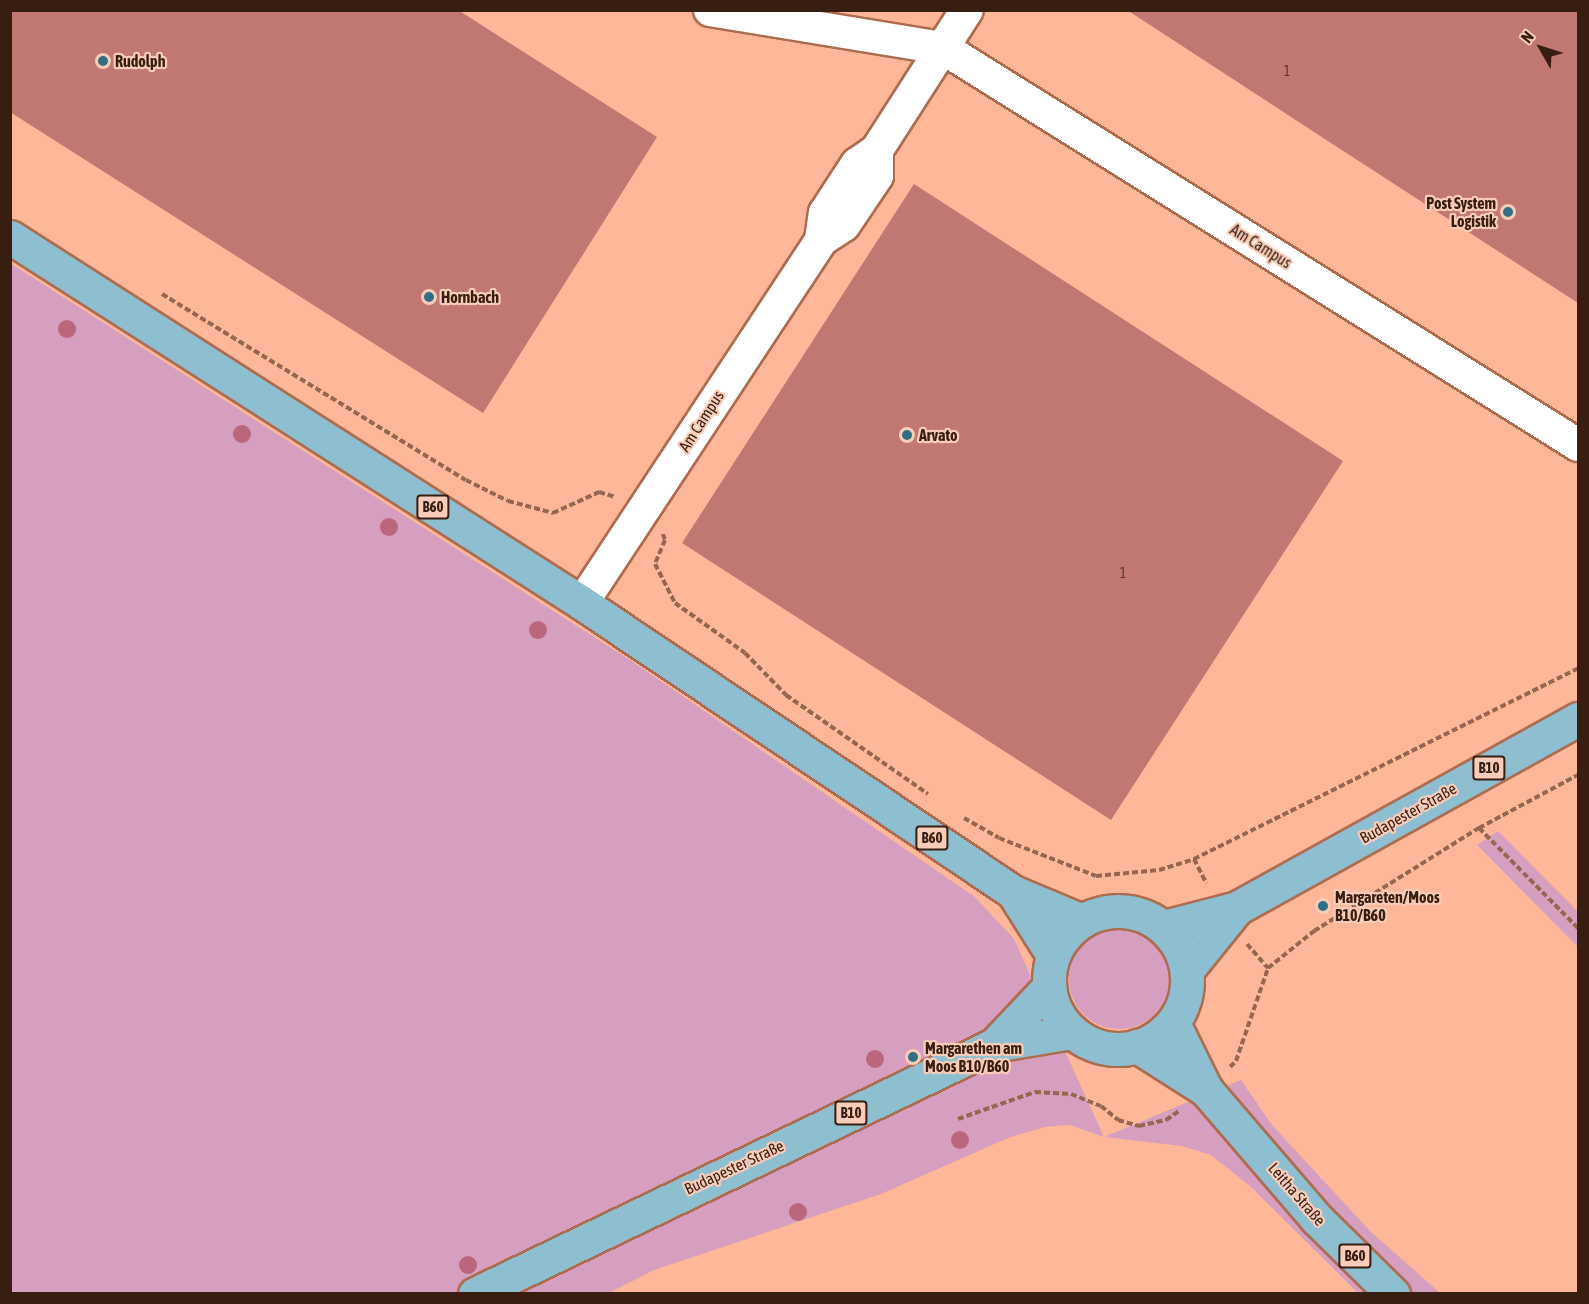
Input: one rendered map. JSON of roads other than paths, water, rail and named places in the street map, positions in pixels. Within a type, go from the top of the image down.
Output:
[{"type":"main road","name":"B60","points":[[10,237],[582,603],[1013,892],[1082,921]]},
{"type":"main road","name":"Budapester Straße","points":[[1164,927],[1237,908],[1578,719]]},
{"type":"main road","name":"B60","points":[[1013,892],[1051,971]]},
{"type":"main road","name":"Budapester Straße","points":[[1187,970],[1237,908]]},
{"type":"main road","name":"B10","points":[[1051,971],[1064,935],[1082,921],[1102,912],[1124,910],[1145,915],[1164,927],[1179,946],[1187,970],[1185,998],[1173,1023],[1157,1037],[1137,1046],[1115,1049],[1092,1044],[1072,1032]]},
{"type":"main road","name":"Budapester Straße","points":[[994,1045],[1051,971]]},
{"type":"main road","points":[[1051,971],[1061,1019],[1072,1032]]},
{"type":"main road","name":"Leitha Straße","points":[[1173,1023],[1206,1090],[1317,1219],[1393,1293]]},
{"type":"main road","name":"Budapester Straße","points":[[475,1293],[994,1045],[1072,1032]]},
{"type":"main road","name":"Leitha Straße","points":[[1137,1046],[1206,1090]]},
{"type":"street","name":"Am Campus","points":[[710,10],[943,48],[1578,445]]},
{"type":"street","name":"Am Campus","points":[[582,603],[821,240],[844,225],[877,176],[877,150],[967,10]]},
{"type":"place","name":"Rudolph","points":[[103,61]]},
{"type":"place","name":"Post System Logistik","points":[[1508,212]]},
{"type":"place","name":"Hornbach","points":[[429,297]]},
{"type":"place","name":"Arvato","points":[[907,435]]},
{"type":"place","name":"Margareten/Moos B10/B60","points":[[1323,906]]},
{"type":"place","name":"Margarethen am Moos B10/B60","points":[[913,1057]]}]
